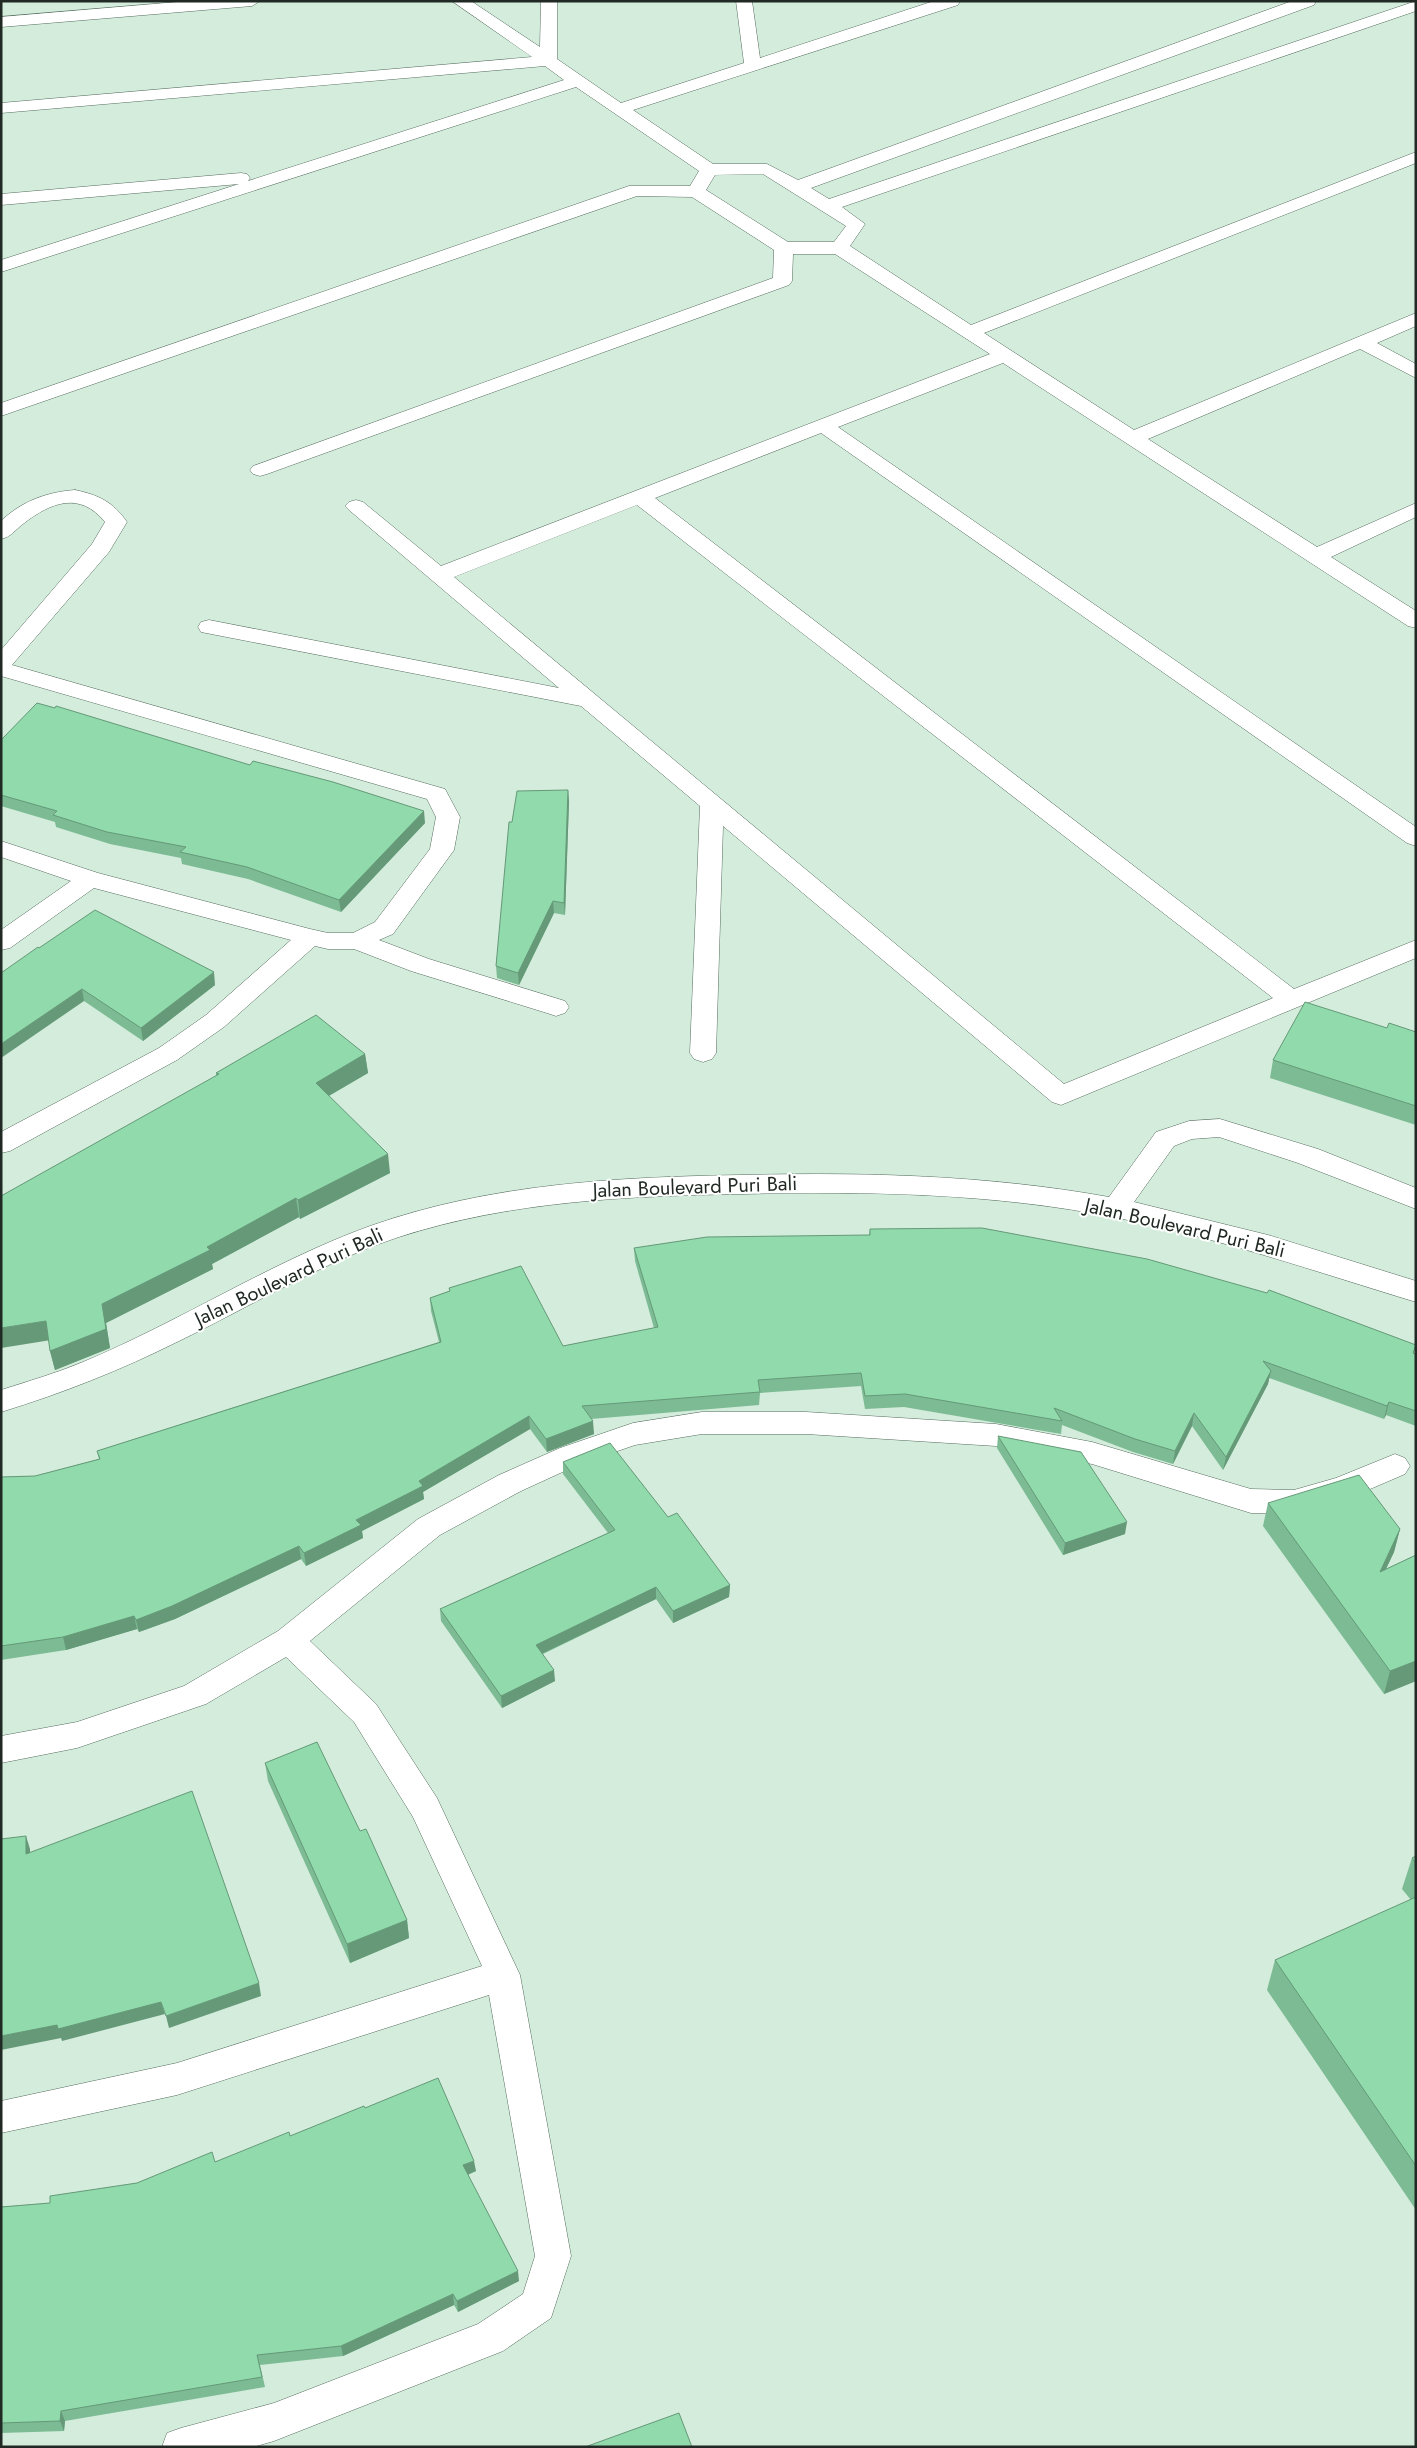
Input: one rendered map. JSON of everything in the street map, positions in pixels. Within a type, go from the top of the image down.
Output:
[{"type":"street","points":[[1,22],[252,1]]},
{"type":"street","points":[[460,1],[709,170],[767,169],[856,224],[839,248]]},
{"type":"street","points":[[548,61],[549,1]]},
{"type":"street","points":[[744,1],[753,66]]},
{"type":"street","points":[[619,109],[753,66],[933,4],[952,1]]},
{"type":"street","points":[[797,187],[1308,1]]},
{"type":"street","points":[[827,206],[1416,5]]},
{"type":"street","points":[[1,108],[548,61]]},
{"type":"street","points":[[1,266],[578,81]]},
{"type":"street","points":[[968,332],[1416,157]]},
{"type":"street","points":[[696,192],[709,170]]},
{"type":"street","points":[[1,200],[293,173]]},
{"type":"street","points":[[1,410],[635,190],[696,192],[784,248],[839,248],[1416,621]]},
{"type":"street","points":[[260,470],[782,281],[784,248]]},
{"type":"street","points":[[1132,438],[1416,319]]},
{"type":"street","points":[[1361,342],[1416,372]]},
{"type":"street","points":[[438,575],[1005,356]]},
{"type":"street","points":[[824,426],[1416,838]]},
{"type":"street","points":[[1,533],[12,520],[35,505],[50,498],[67,496],[82,497],[103,505],[116,522],[101,547],[1,664]]},
{"type":"street","points":[[640,497],[1292,1000]]},
{"type":"street","points":[[356,506],[1061,1096],[1416,948]]},
{"type":"street","points":[[1316,556],[1416,509]]},
{"type":"street","points":[[209,627],[587,700]]},
{"type":"street","points":[[1,669],[437,794],[448,817],[442,850],[384,928],[357,941]]},
{"type":"street","points":[[703,1053],[712,804]]},
{"type":"street","points":[[1,849],[90,879],[310,937],[328,941],[357,941],[420,965],[556,1008]]},
{"type":"street","points":[[1,942],[90,879]]},
{"type":"street","points":[[1,1144],[168,1054],[215,1021],[310,937]]},
{"type":"street","points":[[1116,1207],[1165,1139],[1189,1130],[1220,1128],[1308,1156],[1416,1199]]},
{"type":"street","name":"Jalan Boulevard Puri Bali","points":[[1,1401],[102,1366],[351,1243],[441,1215],[585,1191],[647,1186],[846,1182],[1015,1193],[1116,1207],[1188,1224],[1338,1266],[1416,1292]]},
{"type":"street","points":[[1,1750],[77,1735],[195,1695],[289,1640],[429,1527],[510,1483],[570,1456],[642,1433],[702,1424],[806,1423],[996,1435],[1092,1452],[1251,1501],[1294,1502],[1343,1488],[1394,1466]]},
{"type":"street","points":[[181,2447],[274,2422],[490,2338],[538,2305],[552,2256],[503,1975],[425,1808],[365,1713],[289,1640]]},
{"type":"street","points":[[1,2117],[177,2079],[503,1975]]},
{"type":"building","points":[[37,703],[55,708],[56,706],[250,765],[253,761],[333,782],[424,811],[339,900],[247,867],[180,852],[186,847],[107,832],[53,815],[57,811],[1,795],[1,739]]},
{"type":"building","points":[[568,790],[564,903],[553,901],[518,973],[496,966],[509,822],[512,822],[517,791]]},
{"type":"building","points":[[95,910],[214,972],[141,1028],[82,989],[1,1044],[1,973]]},
{"type":"building","points":[[1305,1002],[1387,1028],[1389,1023],[1416,1032],[1416,1106],[1273,1060]]},
{"type":"building","points":[[316,1015],[365,1054],[316,1083],[388,1154],[298,1200],[296,1198],[207,1247],[210,1250],[102,1304],[106,1329],[50,1351],[46,1321],[1,1328],[1,1196],[219,1074],[216,1073]]},
{"type":"building","points":[[982,1228],[1147,1259],[1267,1293],[1269,1290],[1416,1345],[1413,1353],[1416,1354],[1416,1411],[1389,1402],[1387,1406],[1263,1361],[1271,1371],[1226,1457],[1194,1413],[1175,1451],[1135,1439],[1054,1408],[1062,1421],[905,1394],[865,1396],[861,1373],[758,1380],[760,1392],[582,1406],[593,1421],[546,1439],[529,1416],[419,1481],[423,1486],[356,1520],[361,1525],[304,1553],[299,1546],[172,1606],[136,1620],[134,1616],[63,1637],[1,1646],[1,1477],[35,1476],[100,1459],[97,1451],[441,1342],[430,1298],[450,1291],[449,1288],[521,1266],[563,1346],[658,1327],[634,1248],[707,1237],[870,1235],[870,1229]]},
{"type":"building","points":[[998,1436],[1081,1452],[1127,1522],[1065,1543]]},
{"type":"building","points":[[610,1443],[668,1517],[677,1513],[730,1585],[673,1611],[656,1587],[536,1645],[554,1670],[501,1696],[440,1609],[615,1530],[563,1462]]},
{"type":"building","points":[[1359,1475],[1400,1529],[1380,1572],[1416,1555],[1416,1661],[1390,1671],[1268,1503]]},
{"type":"building","points":[[317,1742],[360,1831],[366,1829],[407,1920],[347,1944],[265,1763]]},
{"type":"building","points":[[192,1791],[259,1983],[166,2016],[161,2002],[58,2029],[57,2025],[1,2036],[1,1839],[26,1836],[26,1854]]},
{"type":"building","points":[[1416,1897],[1416,2166],[1275,1960]]},
{"type":"building","points":[[438,2078],[474,2161],[463,2165],[518,2271],[457,2301],[453,2294],[341,2346],[257,2355],[262,2377],[61,2411],[60,2421],[1,2423],[1,2207],[50,2203],[50,2196],[137,2183],[212,2152],[215,2162],[289,2132],[290,2136],[364,2106],[365,2108]]},
{"type":"building","points":[[679,2413],[692,2447],[585,2447]]}]
